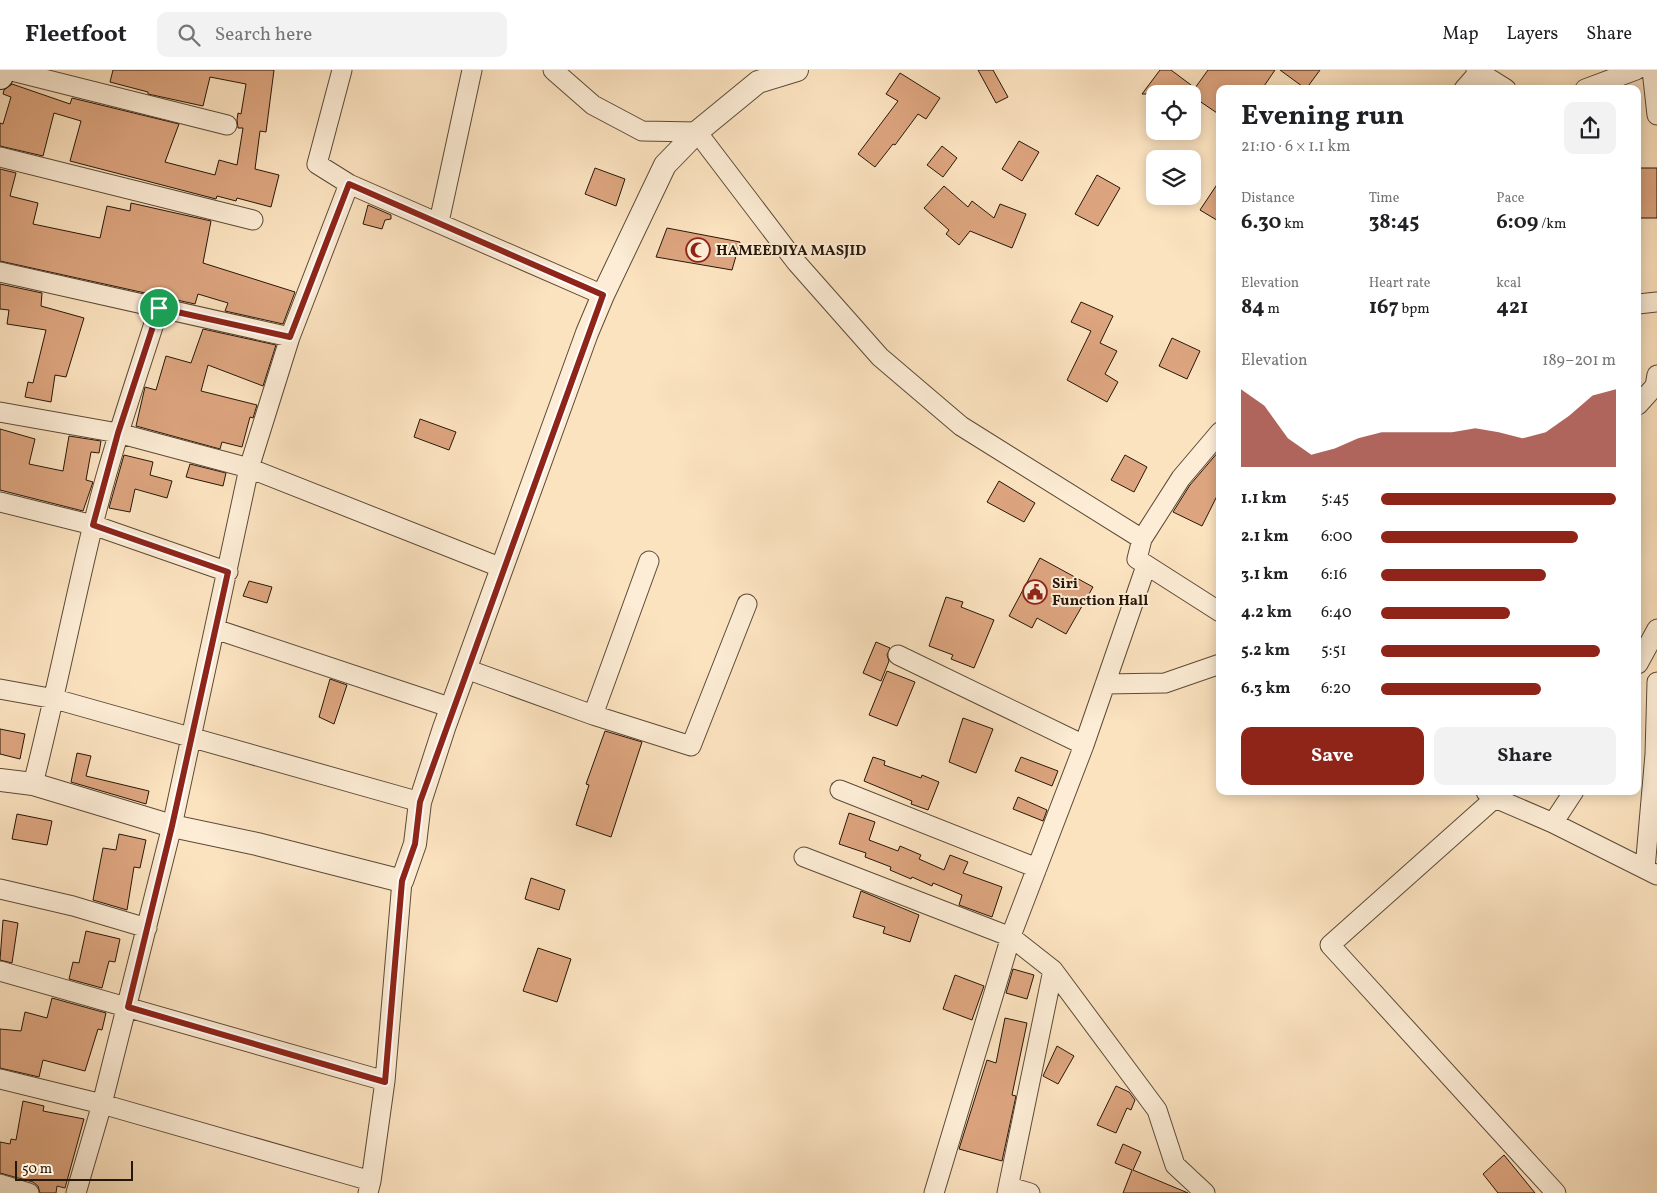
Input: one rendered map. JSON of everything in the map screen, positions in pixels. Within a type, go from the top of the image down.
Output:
[{"type":"main road","points":[[0,76],[2,70]]},
{"type":"street","points":[[8,70],[227,125]]},
{"type":"street","points":[[342,70],[317,164],[349,184],[603,295]]},
{"type":"street","points":[[439,222],[472,70]]},
{"type":"street","points":[[553,70],[593,105],[642,131],[697,132]]},
{"type":"street","points":[[0,1079],[102,1104],[370,1187],[385,1082],[402,881],[415,844],[420,802],[502,568],[603,295],[665,165],[697,132],[759,76],[797,70]]},
{"type":"street","points":[[1596,85],[1636,70]]},
{"type":"street","points":[[1652,70],[1657,115]]},
{"type":"street","points":[[1467,85],[1478,71],[1500,85]]},
{"type":"street","points":[[697,132],[796,262],[880,357],[961,426],[1142,539]]},
{"type":"street","points":[[0,157],[253,220]]},
{"type":"street","points":[[76,1193],[102,1104],[148,928],[192,736],[249,468],[290,337],[349,184]]},
{"type":"street","points":[[0,272],[290,337]]},
{"type":"street","points":[[1641,304],[1657,302]]},
{"type":"street","points":[[33,784],[55,700],[93,525],[118,433],[159,308]]},
{"type":"street","points":[[1641,402],[1655,386],[1657,375]]},
{"type":"street","points":[[1641,410],[1657,405]]},
{"type":"street","points":[[0,412],[118,433],[249,468],[502,568]]},
{"type":"street","points":[[1216,437],[1181,478],[1142,539],[1137,559],[1216,610]]},
{"type":"street","points":[[0,502],[93,525],[228,572]]},
{"type":"street","points":[[593,715],[649,561]]},
{"type":"street","points":[[934,1193],[1010,937],[1084,745],[1146,566]]},
{"type":"street","points":[[466,669],[593,715],[692,746],[747,604]]},
{"type":"street","points":[[215,629],[452,708]]},
{"type":"street","points":[[1641,658],[1657,629]]},
{"type":"street","points":[[898,655],[1084,745]]},
{"type":"street","points":[[1105,684],[1165,683],[1216,665]]},
{"type":"street","points":[[1556,1193],[1330,945],[1490,795],[1553,823],[1651,872],[1657,682]]},
{"type":"street","points":[[0,689],[55,700],[192,736],[420,802]]},
{"type":"street","points":[[0,780],[33,784],[172,826],[257,844],[402,881]]},
{"type":"street","points":[[840,790],[1037,868]]},
{"type":"street","points":[[1553,823],[1571,795]]},
{"type":"street","points":[[804,857],[1010,937],[1053,970],[1157,1110],[1175,1165],[1205,1193]]},
{"type":"street","points":[[0,889],[73,906],[148,928]]},
{"type":"street","points":[[1030,1193],[1008,1190],[1053,970]]},
{"type":"street","points":[[0,971],[385,1082]]},
{"type":"street","points":[[0,1184],[29,1193]]},
{"type":"building","points":[[113,70],[274,70],[266,132],[260,131],[255,169],[279,175],[271,207],[237,198],[236,201],[217,196],[216,199],[70,161],[81,121],[54,113],[43,156],[0,146],[0,123],[3,124],[11,97],[3,94],[4,90],[12,84],[70,104],[72,98],[179,124],[165,162],[215,175],[219,160],[237,165],[243,128],[238,128],[237,120],[238,113],[241,114],[246,84],[210,77],[203,106],[148,94],[148,92],[110,82]]},
{"type":"building","points":[[978,70],[993,70],[1008,97],[996,103]]},
{"type":"building","points":[[1160,70],[1171,70],[1191,85],[1149,85]]},
{"type":"building","points":[[1208,70],[1275,70],[1265,85],[1216,85],[1216,112],[1201,102],[1201,85],[1197,85]]},
{"type":"building","points":[[1280,70],[1320,70],[1309,85],[1301,85]]},
{"type":"building","points":[[900,73],[940,98],[926,119],[918,114],[895,145],[893,144],[875,167],[858,154],[898,101],[886,94]]},
{"type":"building","points":[[1019,141],[1039,152],[1022,181],[1002,169]]},
{"type":"building","points":[[942,146],[957,158],[943,177],[927,165]]},
{"type":"building","points":[[595,168],[625,179],[616,206],[585,194]]},
{"type":"building","points":[[1641,168],[1657,168],[1657,218],[1641,218]]},
{"type":"building","points":[[0,169],[16,173],[10,196],[38,203],[33,224],[100,238],[107,206],[130,211],[131,203],[211,221],[203,263],[295,292],[283,324],[225,311],[228,303],[198,294],[195,304],[0,261]]},
{"type":"building","points":[[1097,175],[1120,188],[1098,226],[1075,214]]},
{"type":"building","points":[[944,186],[968,207],[972,201],[994,218],[1000,204],[1026,214],[1012,248],[970,231],[959,245],[946,234],[949,230],[924,208]]},
{"type":"building","points":[[1216,186],[1216,220],[1200,210]]},
{"type":"building","points":[[368,205],[391,215],[391,219],[385,220],[382,229],[363,224]]},
{"type":"building","name":"HAMEEDIYA MASJID","points":[[667,228],[740,242],[732,270],[656,257]]},
{"type":"building","points":[[0,284],[42,293],[41,306],[84,318],[66,377],[55,375],[51,402],[25,397],[28,382],[33,383],[46,330],[7,324],[9,310],[0,309]]},
{"type":"building","points":[[1081,302],[1113,316],[1100,343],[1117,351],[1105,374],[1118,382],[1107,402],[1067,380],[1091,331],[1071,322]]},
{"type":"building","points":[[203,329],[276,345],[263,386],[208,365],[201,391],[257,405],[253,418],[250,417],[242,447],[222,442],[220,449],[136,426],[145,387],[156,390],[166,356],[191,363]]},
{"type":"building","points":[[1172,338],[1200,351],[1187,379],[1159,366]]},
{"type":"building","points":[[420,419],[456,432],[449,450],[414,437]]},
{"type":"building","points":[[0,429],[35,439],[29,464],[63,471],[69,436],[101,441],[99,453],[91,452],[86,480],[93,482],[83,511],[0,490]]},
{"type":"building","points":[[124,455],[153,462],[150,475],[172,481],[167,498],[135,489],[130,512],[109,508]]},
{"type":"building","points":[[1125,455],[1147,467],[1134,492],[1111,480]]},
{"type":"building","points":[[1216,455],[1216,498],[1202,526],[1173,512],[1190,485]]},
{"type":"building","points":[[190,464],[226,473],[223,486],[186,477]]},
{"type":"building","points":[[999,481],[1035,503],[1024,522],[987,502]]},
{"type":"building","points":[[1040,558],[1093,587],[1066,634],[1037,618],[1032,628],[1009,616]]},
{"type":"building","points":[[249,581],[272,587],[267,603],[243,596]]},
{"type":"building","points":[[946,597],[963,602],[961,607],[994,620],[974,668],[951,659],[953,655],[929,646]]},
{"type":"building","points":[[876,642],[890,648],[887,655],[889,661],[881,681],[863,673]]},
{"type":"building","points":[[887,671],[915,682],[897,726],[869,715]]},
{"type":"building","points":[[330,679],[347,685],[334,724],[319,717]]},
{"type":"building","points":[[963,718],[993,729],[976,773],[949,762]]},
{"type":"building","points":[[0,729],[25,734],[20,759],[0,754]]},
{"type":"building","points":[[605,731],[642,742],[611,837],[576,825],[589,785],[586,784]]},
{"type":"building","points":[[77,753],[91,756],[86,776],[149,791],[146,804],[71,782]]},
{"type":"building","points":[[873,757],[885,761],[884,765],[921,778],[922,775],[939,782],[928,810],[911,804],[912,801],[864,781]]},
{"type":"building","points":[[1021,757],[1058,771],[1052,786],[1015,771]]},
{"type":"building","points":[[1018,797],[1047,810],[1043,821],[1013,809]]},
{"type":"building","points":[[849,813],[875,822],[869,840],[898,851],[900,846],[921,855],[919,859],[944,870],[950,855],[968,862],[963,873],[1002,887],[992,917],[959,905],[962,895],[933,883],[932,886],[912,877],[911,879],[890,870],[891,867],[865,857],[866,853],[839,844]]},
{"type":"building","points":[[17,814],[52,821],[47,845],[12,839]]},
{"type":"building","points":[[119,834],[146,840],[140,868],[134,867],[127,910],[93,900],[103,848],[116,850]]},
{"type":"building","points":[[531,878],[565,890],[559,910],[525,899]]},
{"type":"building","points":[[861,891],[919,915],[910,942],[883,933],[885,927],[853,917]]},
{"type":"building","points":[[3,920],[18,923],[12,963],[0,960]]},
{"type":"building","points":[[86,931],[120,939],[115,962],[109,961],[102,988],[69,979],[73,962],[79,963]]},
{"type":"building","points":[[538,948],[571,959],[557,1002],[523,991]]},
{"type":"building","points":[[1013,969],[1034,975],[1027,999],[1006,993]]},
{"type":"building","points":[[955,975],[984,986],[972,1020],[943,1009]]},
{"type":"building","points":[[52,998],[106,1013],[102,1030],[98,1029],[85,1071],[43,1060],[39,1077],[0,1068],[0,1029],[21,1031],[25,1012],[47,1018]]},
{"type":"building","points":[[1005,1018],[1027,1023],[1012,1095],[1016,1096],[1002,1161],[959,1149],[987,1060],[996,1063]]},
{"type":"building","points":[[1057,1046],[1074,1056],[1058,1084],[1043,1076]]},
{"type":"building","points":[[1116,1086],[1129,1092],[1135,1100],[1131,1110],[1127,1108],[1116,1133],[1097,1125]]},
{"type":"building","points":[[23,1101],[44,1106],[43,1111],[84,1119],[65,1188],[57,1186],[56,1193],[40,1193],[38,1186],[33,1182],[0,1173],[0,1142],[10,1144],[11,1139],[16,1140]]},
{"type":"building","points":[[1123,1144],[1141,1152],[1133,1170],[1188,1193],[1123,1193],[1132,1170],[1115,1163]]},
{"type":"building","points":[[1504,1155],[1535,1193],[1498,1193],[1483,1174]]},
{"type":"place","name":"HAMEEDIYA MASJID","points":[[698,250]]},
{"type":"place","name":"Siri Function Hall","points":[[1035,592]]},
{"type":"route","points":[[349,184],[603,295],[587,333],[420,802],[415,844],[402,881],[385,1082],[128,1007],[172,826],[228,572],[93,525],[118,433],[159,308],[290,337],[349,184]]}]
